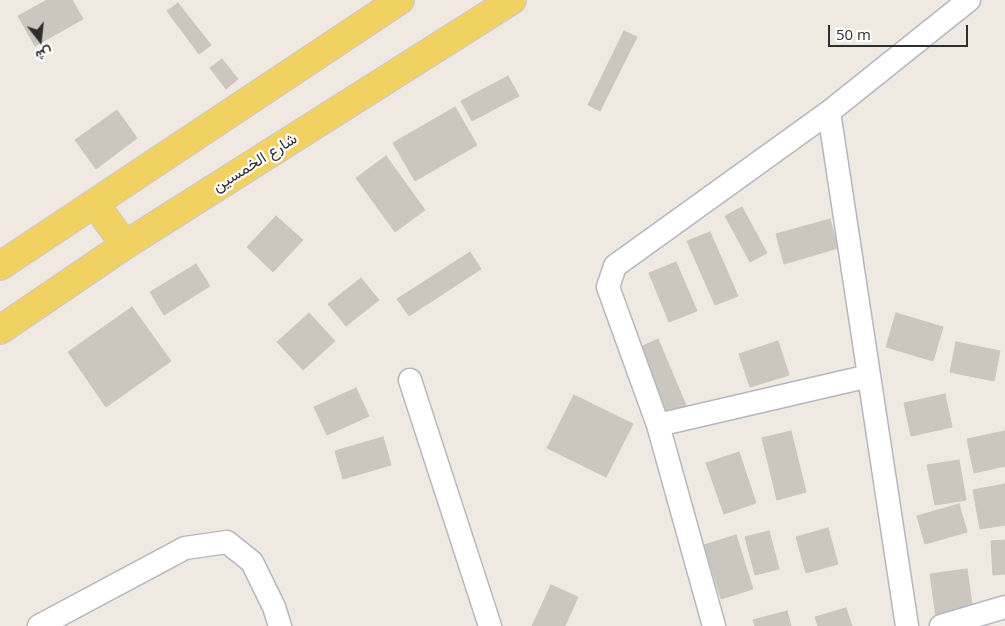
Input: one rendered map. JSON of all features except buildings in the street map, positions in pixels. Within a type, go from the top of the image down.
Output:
[{"type":"main road","points":[[3,258],[95,204],[373,7],[400,0]]},
{"type":"main road","name":"شارع الخمسين","points":[[0,330],[125,245],[512,0]]},
{"type":"main road","points":[[95,204],[125,245]]},
{"type":"street","points":[[714,626],[658,425],[610,298],[608,287],[615,266],[828,112],[969,0]]},
{"type":"street","points":[[828,112],[906,626]]},
{"type":"street","points":[[658,425],[869,376]]},
{"type":"street","points":[[410,380],[490,626]]},
{"type":"street","points":[[39,626],[185,548],[227,542],[252,562],[274,607],[280,626]]},
{"type":"street","points":[[941,626],[1005,607]]}]
